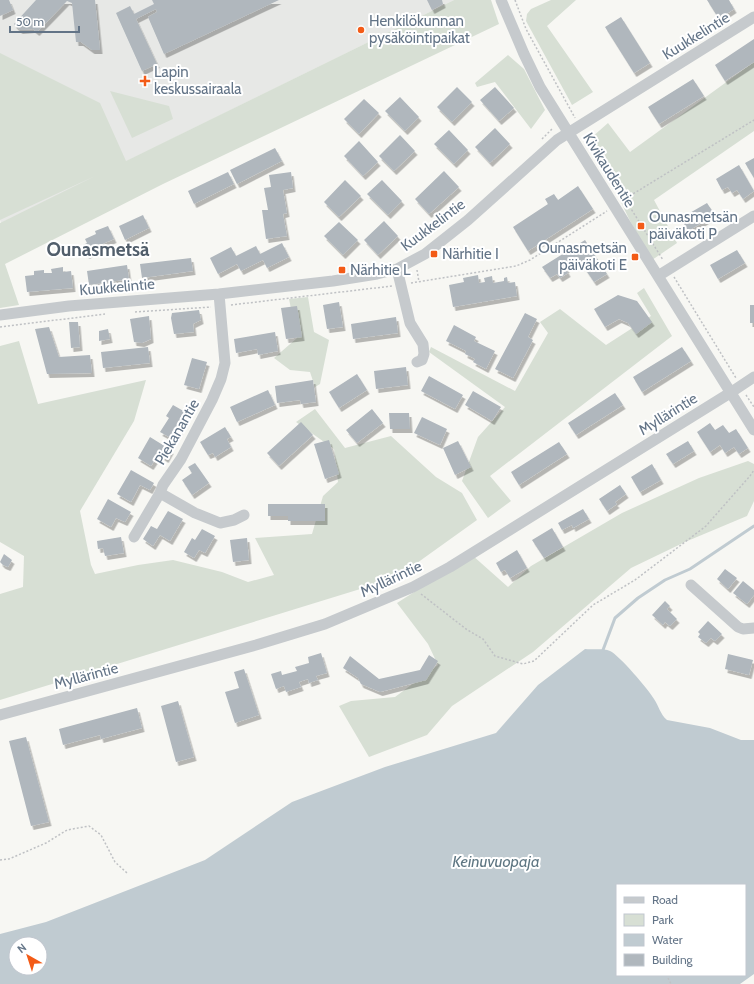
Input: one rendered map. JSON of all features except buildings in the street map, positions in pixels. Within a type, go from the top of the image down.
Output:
[{"type":"street","name":"Kivikaudentie","points":[[502,0],[533,74],[754,430]]},
{"type":"street","name":"Kuukkelintie","points":[[0,315],[69,306],[219,294],[341,280],[397,269],[425,254],[468,220],[557,140],[568,132],[754,17]]},
{"type":"street","points":[[658,276],[754,216]]},
{"type":"street","points":[[397,269],[410,324],[423,344],[424,354],[422,360],[417,362]]},
{"type":"street","name":"Piekanantie","points":[[134,537],[160,493],[163,485],[181,459],[212,400],[221,379],[225,363],[219,294]]},
{"type":"street","name":"Myllärintie","points":[[0,715],[256,646],[325,624],[414,587],[450,567],[754,377]]},
{"type":"street","points":[[160,493],[195,513],[220,523],[234,520],[244,515]]},
{"type":"street","points":[[691,585],[738,627],[743,629],[754,628]]},
{"type":"path","points":[[515,0],[526,29],[579,125],[754,407]]},
{"type":"path","points":[[625,199],[754,120]]},
{"type":"path","points":[[416,266],[419,282]]},
{"type":"path","points":[[414,587],[425,598],[466,629],[483,639],[495,656],[523,664],[534,661],[593,606],[635,580],[706,526],[754,470]]},
{"type":"path","points":[[0,860],[9,859],[46,843],[68,830],[89,826],[101,835],[115,862],[127,873]]},
{"type":"path","points":[[668,978],[671,984]]},
{"type":"shaded area","name":"Lapin keskussairaala","points":[[0,0],[454,0],[1,223]]},
{"type":"green space","points":[[454,0],[491,0],[499,24],[163,184],[5,264],[19,305],[0,308],[0,223],[95,176],[0,220],[0,53],[100,103],[126,161]]},
{"type":"green space","points":[[551,0],[576,0],[547,26],[593,92],[572,105],[526,21],[527,14],[531,9]]},
{"type":"green space","points":[[508,55],[524,69],[545,110],[531,129],[495,82],[477,87],[475,83]]},
{"type":"green space","points":[[754,62],[754,131],[654,200],[677,243],[652,260],[629,219],[591,138],[608,123],[630,152]]},
{"type":"green space","points":[[110,91],[169,106],[173,119],[132,138]]},
{"type":"green space","points":[[644,288],[672,336],[490,476],[511,501],[488,518],[462,481],[478,437],[505,407],[429,352],[431,347],[515,391],[548,333],[540,322],[560,309],[606,345],[651,316],[637,293]]},
{"type":"green space","points":[[308,297],[314,332],[329,340],[320,384],[315,387],[310,372],[290,370],[274,358],[297,338],[289,299]]},
{"type":"green space","points":[[19,341],[38,404],[146,380],[134,421],[80,511],[91,565],[95,574],[138,565],[173,560],[222,572],[248,582],[274,575],[255,538],[312,534],[323,496],[338,482],[334,449],[296,422],[315,409],[345,448],[391,436],[436,477],[462,493],[477,520],[396,578],[0,700],[0,594],[23,587],[24,556],[0,542],[0,346]]},
{"type":"green space","points":[[748,461],[754,464],[754,501],[747,516],[685,542],[631,568],[533,652],[452,706],[427,735],[369,757],[339,706],[351,701],[395,697],[438,665],[428,644],[397,603],[472,555],[508,587],[531,566],[622,513],[699,478]]},
{"type":"water","name":"Keinuvuopaja","points":[[585,649],[601,649],[610,651],[627,666],[640,681],[656,702],[667,720],[710,728],[741,740],[754,740],[754,974],[740,984],[0,984],[0,934],[46,922],[205,860],[292,802],[385,767],[496,733],[538,685]]},
{"type":"waterway","points":[[603,650],[615,618],[638,598],[665,580],[690,569],[754,526]]},
{"type":"place","name":"Henkilökunnan pysäköintipaikat","points":[[361,30]]},
{"type":"place","name":"Lapin keskussairaala","points":[[145,81]]},
{"type":"place","name":"Ounasmetsän päiväkoti P","points":[[641,226]]},
{"type":"place","name":"Närhitie I","points":[[434,254]]},
{"type":"place","name":"Ounasmetsän päiväkoti E","points":[[635,257]]},
{"type":"place","name":"Närhitie L","points":[[342,270]]},
{"type":"district","name":"Ounasmetsä","points":[[98,249]]}]
